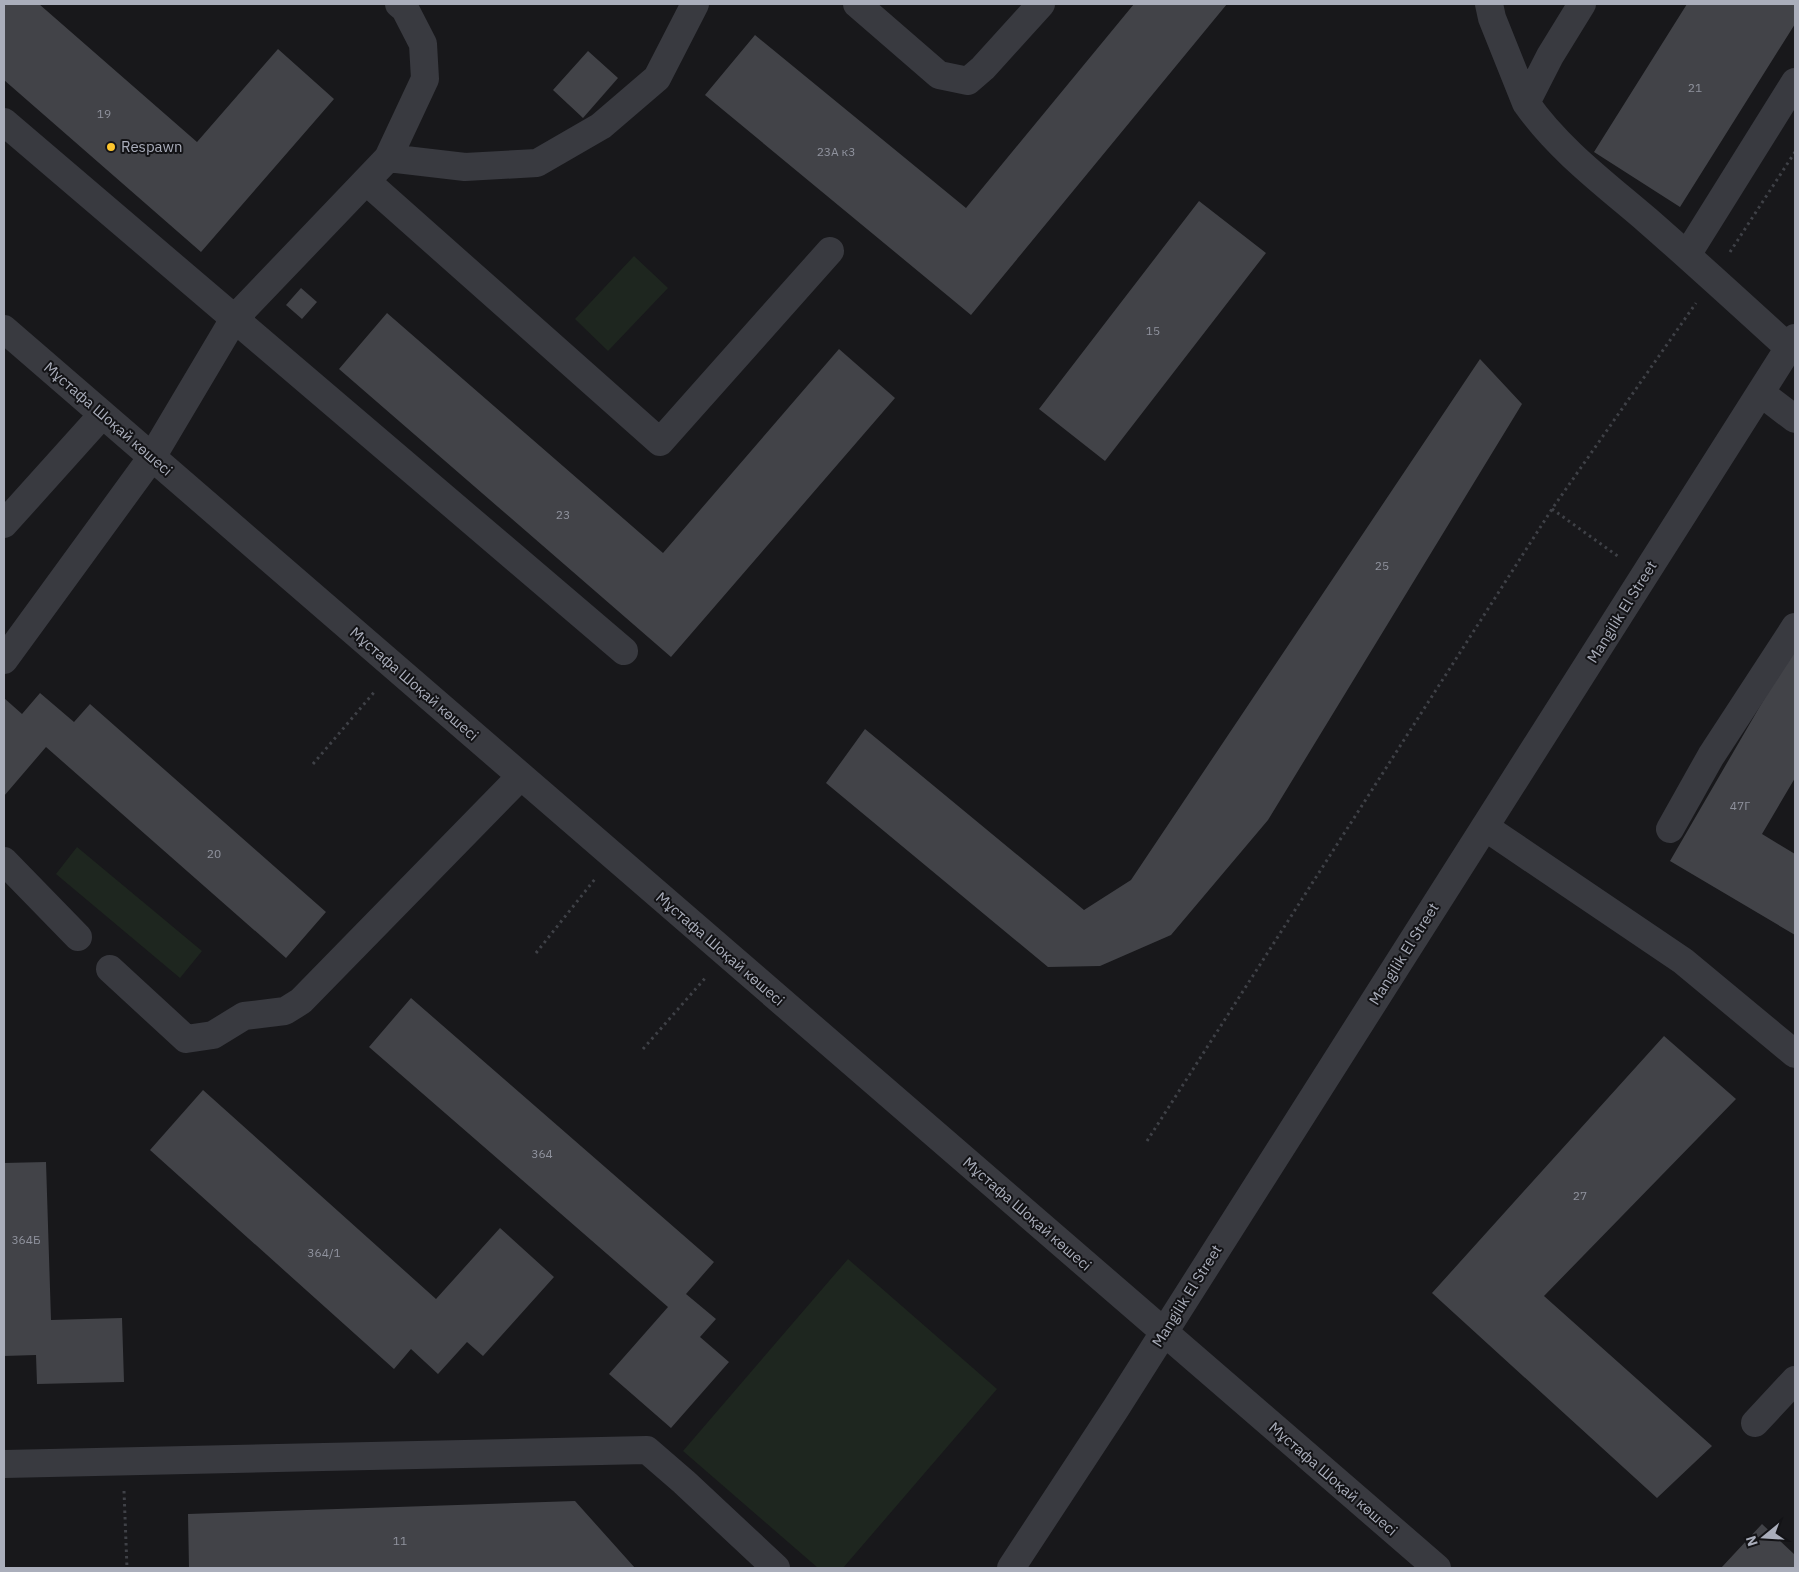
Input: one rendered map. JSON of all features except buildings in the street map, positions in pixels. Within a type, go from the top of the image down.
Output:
[{"type":"street","points":[[4,660],[152,457],[234,318],[388,158],[425,79],[422,44],[405,8],[399,4]]},
{"type":"street","points":[[388,158],[465,167],[537,163],[601,126],[657,78],[695,4]]},
{"type":"street","points":[[857,4],[939,75],[968,81],[983,68],[1041,4]]},
{"type":"street","points":[[1489,4],[1492,18],[1526,103],[1536,116],[1575,157],[1713,278],[1792,343]]},
{"type":"street","points":[[1526,103],[1550,56],[1582,4]]},
{"type":"street","points":[[1687,255],[1795,82]]},
{"type":"street","points":[[4,122],[624,651]]},
{"type":"street","points":[[366,181],[660,442],[830,251]]},
{"type":"street","name":"Мұстафа Шоқай көшесі","points":[[4,329],[1437,1568]]},
{"type":"street","name":"Mangilik El Street","points":[[1011,1568],[1116,1408],[1792,343]]},
{"type":"street","points":[[1761,394],[1795,419]]},
{"type":"street","points":[[4,524],[102,415]]},
{"type":"street","points":[[1670,829],[1711,756],[1795,628]]},
{"type":"street","points":[[110,969],[186,1038],[213,1035],[244,1016],[285,1012],[301,1001],[521,776]]},
{"type":"street","points":[[1485,827],[1684,961],[1795,1054]]},
{"type":"street","points":[[4,860],[78,937]]},
{"type":"street","points":[[1755,1423],[1795,1380]]},
{"type":"street","points":[[4,1464],[123,1463],[647,1450],[776,1568]]},
{"type":"path","points":[[1147,1141],[1552,510],[1713,278],[1795,152]]},
{"type":"path","points":[[1552,510],[1645,575]]},
{"type":"path","points":[[313,764],[395,668]]},
{"type":"path","points":[[536,953],[613,856]]},
{"type":"path","points":[[643,1049],[727,954]]},
{"type":"path","points":[[123,1463],[127,1568]]},
{"type":"shaded area","points":[[634,256],[668,288],[608,351],[575,319]]},
{"type":"shaded area","points":[[77,847],[202,951],[180,978],[56,874]]},
{"type":"shaded area","points":[[848,1259],[997,1389],[843,1568],[818,1568],[683,1451]]},
{"type":"place","name":"Respawn","points":[[111,147]]}]
